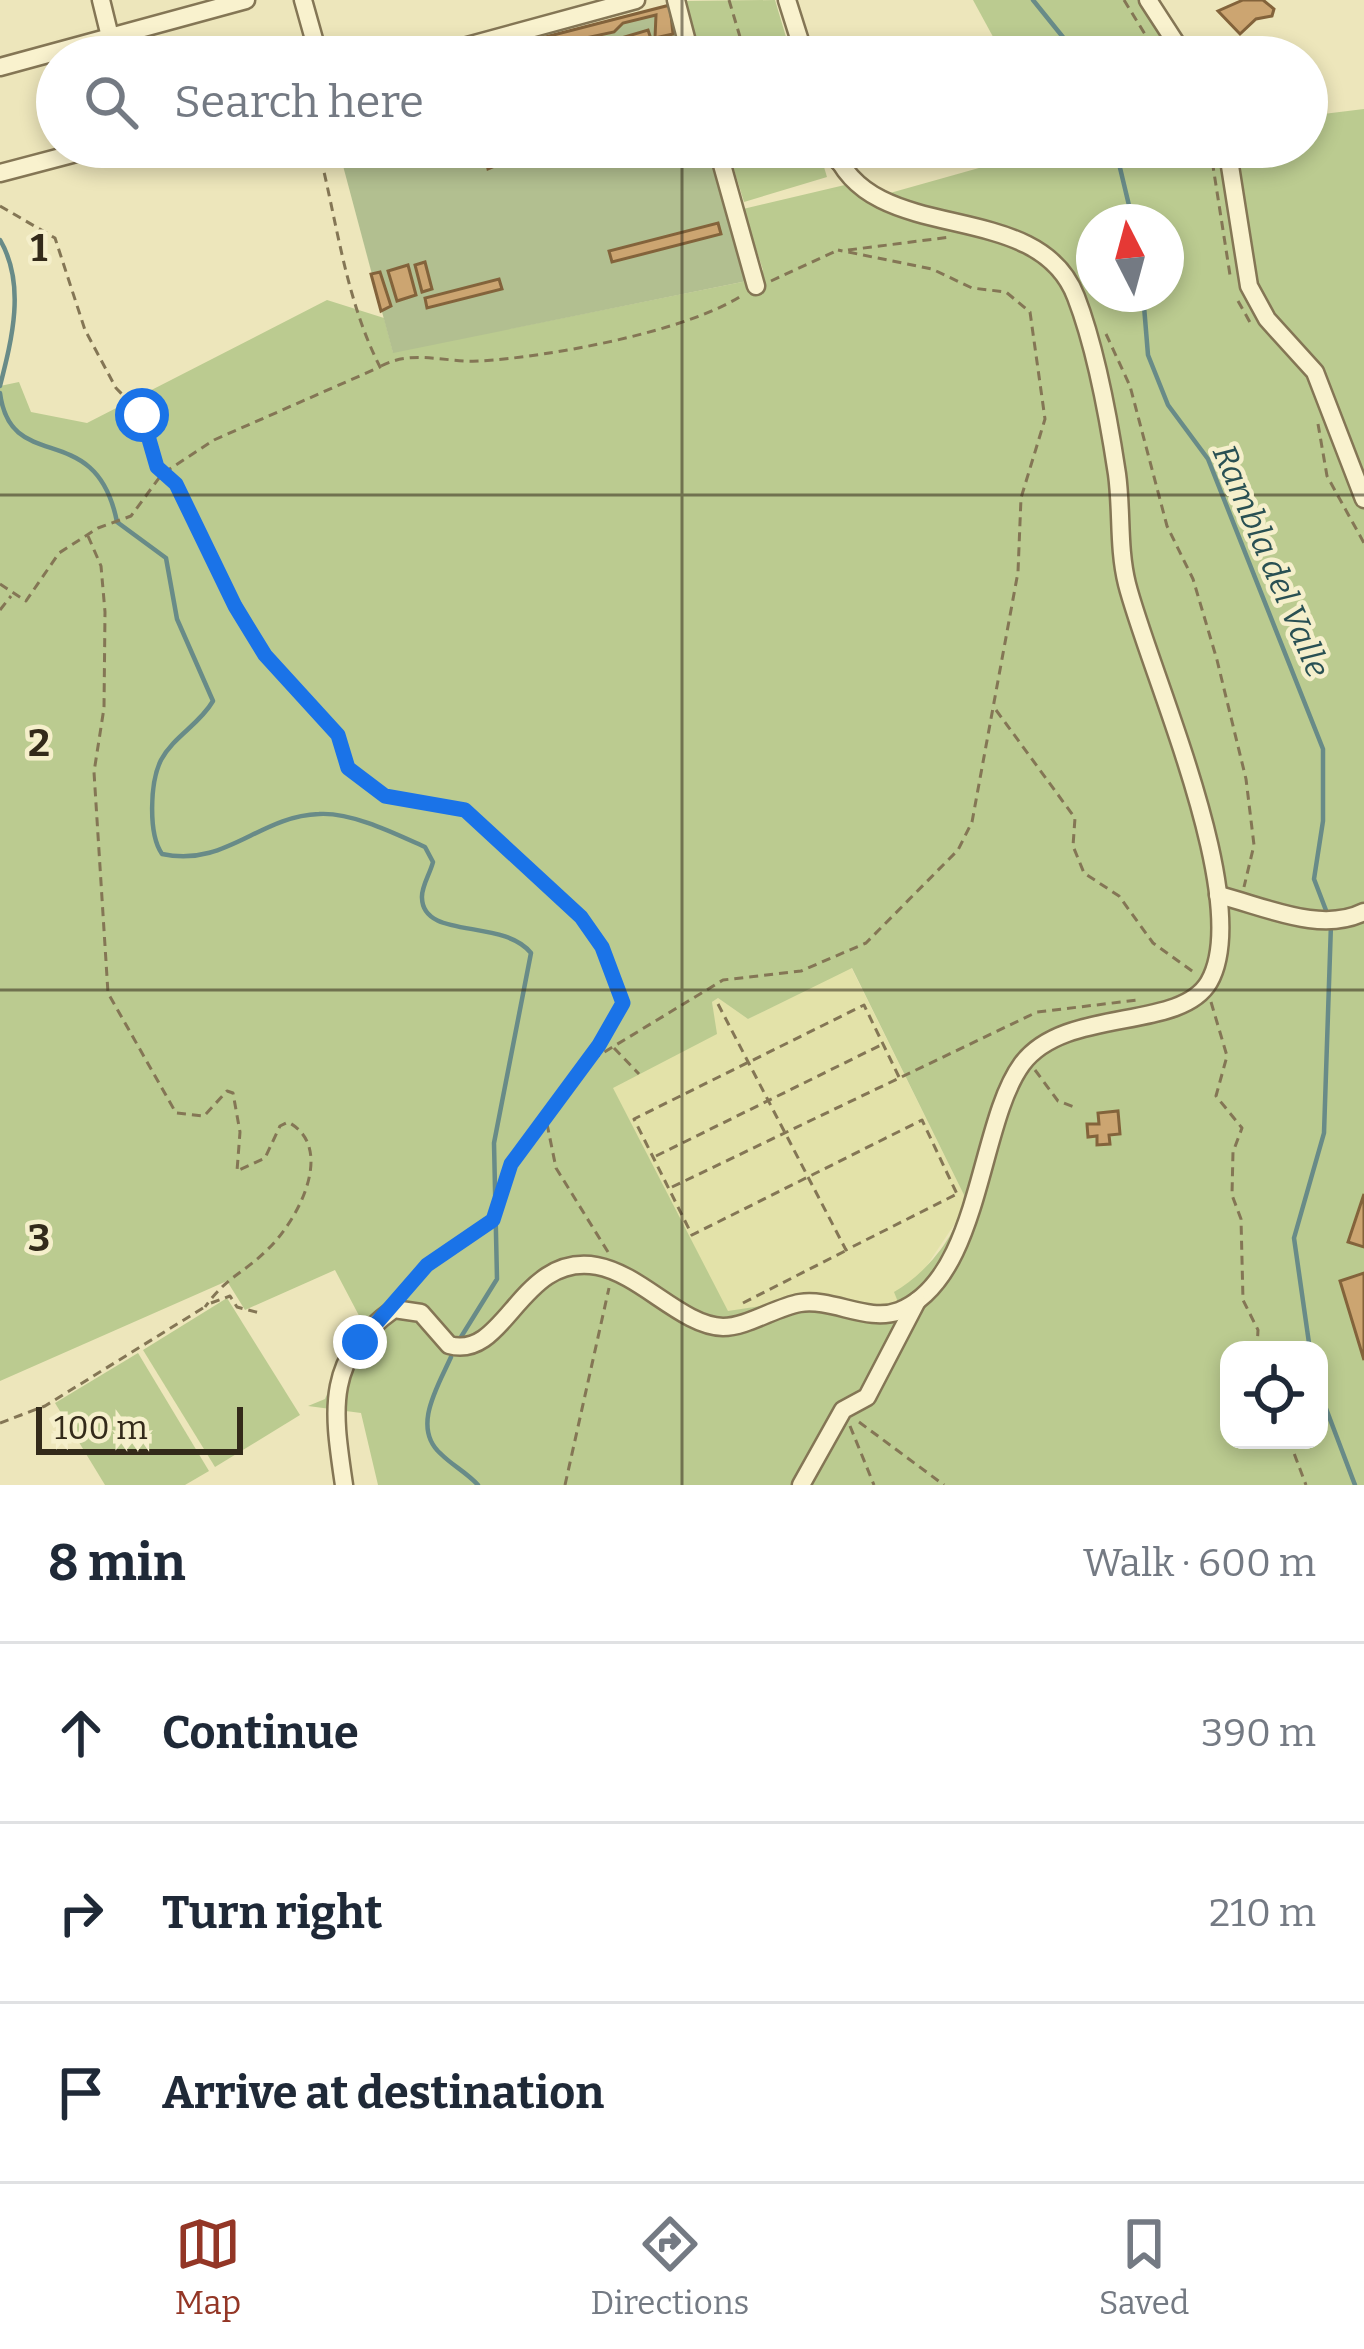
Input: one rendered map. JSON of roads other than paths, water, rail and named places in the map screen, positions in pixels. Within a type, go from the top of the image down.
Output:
[{"type":"street","points":[[101,0],[109,36]]},
{"type":"street","points":[[146,36],[246,0]]},
{"type":"street","points":[[303,0],[313,36]]},
{"type":"street","points":[[504,36],[636,0]]},
{"type":"street","points":[[676,0],[686,36]]},
{"type":"street","points":[[787,0],[798,36]]},
{"type":"street","points":[[1148,0],[1171,36]]},
{"type":"street","points":[[0,67],[36,61]]},
{"type":"street","points":[[0,172],[36,163]]},
{"type":"street","points":[[723,168],[756,286]]},
{"type":"street","points":[[801,1485],[843,1410],[867,1397],[917,1300],[949,1260],[967,1194],[1024,1062],[1041,1044],[1133,1014],[1167,1012],[1206,987],[1215,968],[1219,895],[1172,709],[1125,578],[1117,473],[1078,300],[1047,251],[897,206],[841,168]]},
{"type":"street","points":[[1230,168],[1249,286],[1267,319],[1315,372],[1364,499]]},
{"type":"street","points":[[1219,895],[1321,921],[1344,922],[1364,912]]},
{"type":"street","points":[[344,1485],[332,1404],[339,1378],[360,1342],[394,1309],[421,1313],[448,1345],[470,1346],[485,1339],[554,1268],[616,1272],[675,1307],[723,1327],[802,1303],[883,1315],[917,1300]]},
{"type":"waterway","name":"Rambla del Valle","points":[[1033,0],[1062,36]]},
{"type":"waterway","name":"Rambla del Valle","points":[[1120,168],[1129,204]]},
{"type":"waterway","points":[[0,240],[15,293],[0,386]]},
{"type":"waterway","name":"Rambla del Valle","points":[[1144,312],[1148,355],[1168,405],[1208,459],[1323,749],[1323,821],[1314,879],[1327,913]]},
{"type":"waterway","points":[[0,393],[7,418],[20,434],[91,469],[106,489],[117,522],[166,558],[177,619],[213,701],[166,752],[157,770],[153,821],[162,854],[205,854],[298,817],[332,814],[359,820],[425,847],[433,862],[422,898],[426,911],[436,919],[502,936],[531,953],[494,1143],[497,1279],[461,1337]]},
{"type":"waterway","name":"Rambla del Valle","points":[[1309,1341],[1294,1238],[1324,1133],[1331,924]]},
{"type":"waterway","points":[[451,1357],[430,1407],[428,1432],[441,1454],[478,1485]]},
{"type":"waterway","name":"Rambla del Valle","points":[[1328,1414],[1355,1485]]}]
